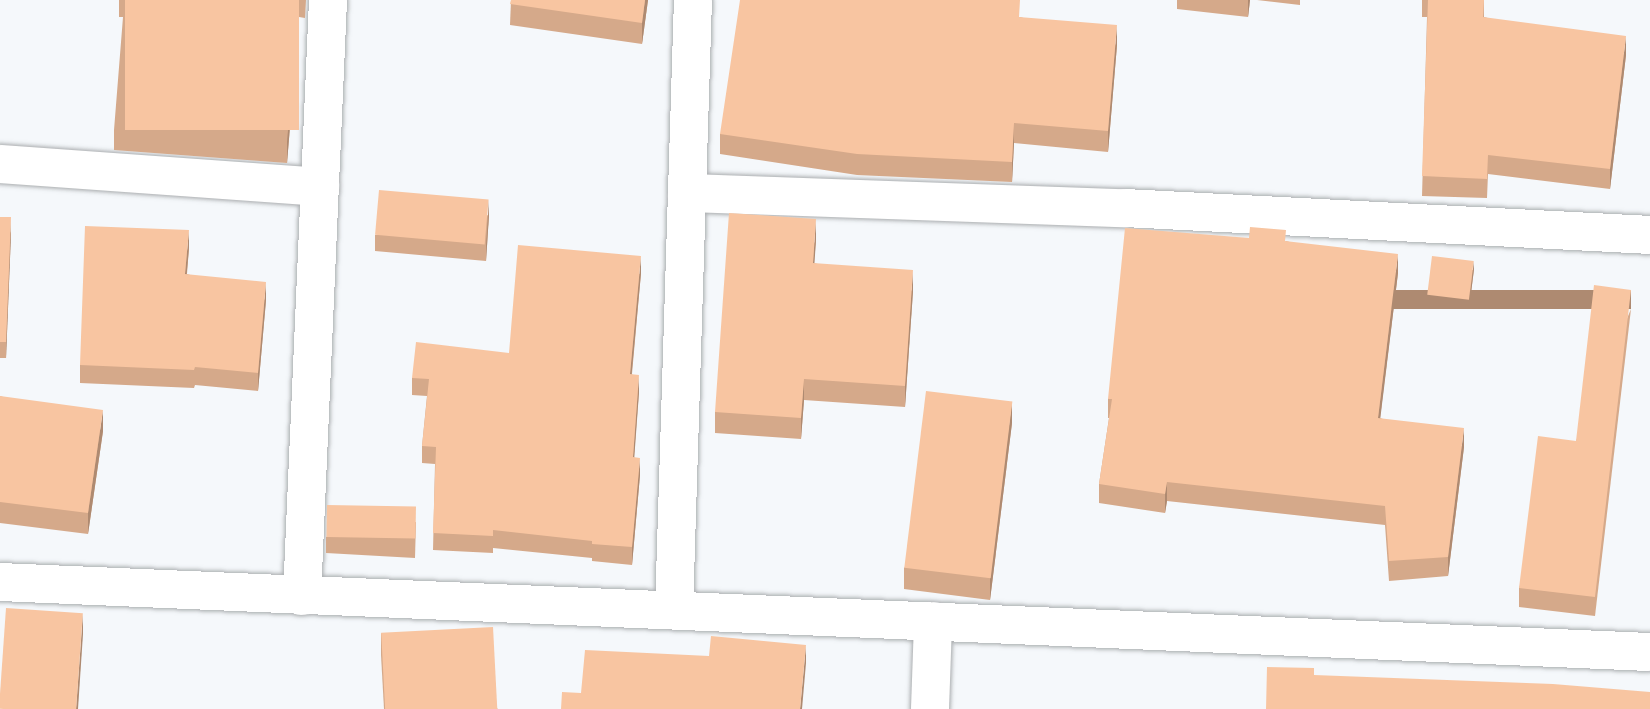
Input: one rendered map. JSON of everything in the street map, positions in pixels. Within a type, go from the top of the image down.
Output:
[{"type":"street","points":[[302,596],[328,0]]},
{"type":"street","points":[[674,610],[693,0]]},
{"type":"street","points":[[0,164],[320,187]]},
{"type":"street","points":[[688,193],[1125,208],[1650,235]]},
{"type":"street","points":[[0,582],[1650,652]]},
{"type":"street","points":[[930,709],[933,621]]},
{"type":"building","points":[[125,0],[299,0],[299,130],[125,130]]},
{"type":"building","points":[[511,0],[645,0],[642,23],[510,4]]},
{"type":"building","points":[[740,0],[1020,0],[1019,17],[1117,25],[1108,131],[1014,123],[1012,162],[857,154],[720,134]]},
{"type":"building","points":[[1428,0],[1484,0],[1483,17],[1626,36],[1610,169],[1488,155],[1487,179],[1422,176]]},
{"type":"building","points":[[379,190],[489,200],[485,244],[375,235]]},
{"type":"building","points":[[729,213],[816,219],[813,263],[913,270],[905,386],[804,379],[801,418],[715,412]]},
{"type":"building","points":[[0,217],[11,217],[6,342],[0,342]]},
{"type":"building","points":[[85,226],[189,230],[185,274],[266,282],[258,373],[195,367],[194,370],[80,365]]},
{"type":"building","points":[[1250,227],[1286,230],[1285,241],[1398,254],[1378,418],[1464,428],[1448,557],[1389,561],[1385,506],[1167,482],[1165,494],[1099,484],[1112,399],[1108,399],[1125,228],[1249,238]]},
{"type":"building","points":[[518,245],[641,256],[630,374],[639,375],[633,457],[640,458],[632,547],[493,530],[493,536],[433,533],[436,447],[422,446],[429,379],[412,378],[416,342],[509,353]]},
{"type":"building","points":[[1432,256],[1474,261],[1469,300],[1427,295]]},
{"type":"building","points":[[1594,285],[1631,290],[1595,597],[1519,588],[1538,436],[1576,441]]},
{"type":"building","points":[[926,391],[1012,402],[991,578],[904,568]]},
{"type":"building","points":[[0,396],[103,410],[88,513],[0,502]]},
{"type":"building","points":[[327,505],[416,507],[415,539],[326,537]]},
{"type":"building","points":[[6,608],[83,613],[76,709],[0,709]]},
{"type":"building","points":[[493,627],[497,709],[385,709],[381,633]]},
{"type":"building","points":[[711,636],[806,645],[800,709],[561,709],[562,692],[581,693],[585,650],[709,656]]},
{"type":"building","points":[[1267,667],[1314,668],[1314,675],[1553,684],[1650,692],[1650,709],[1266,709]]}]
